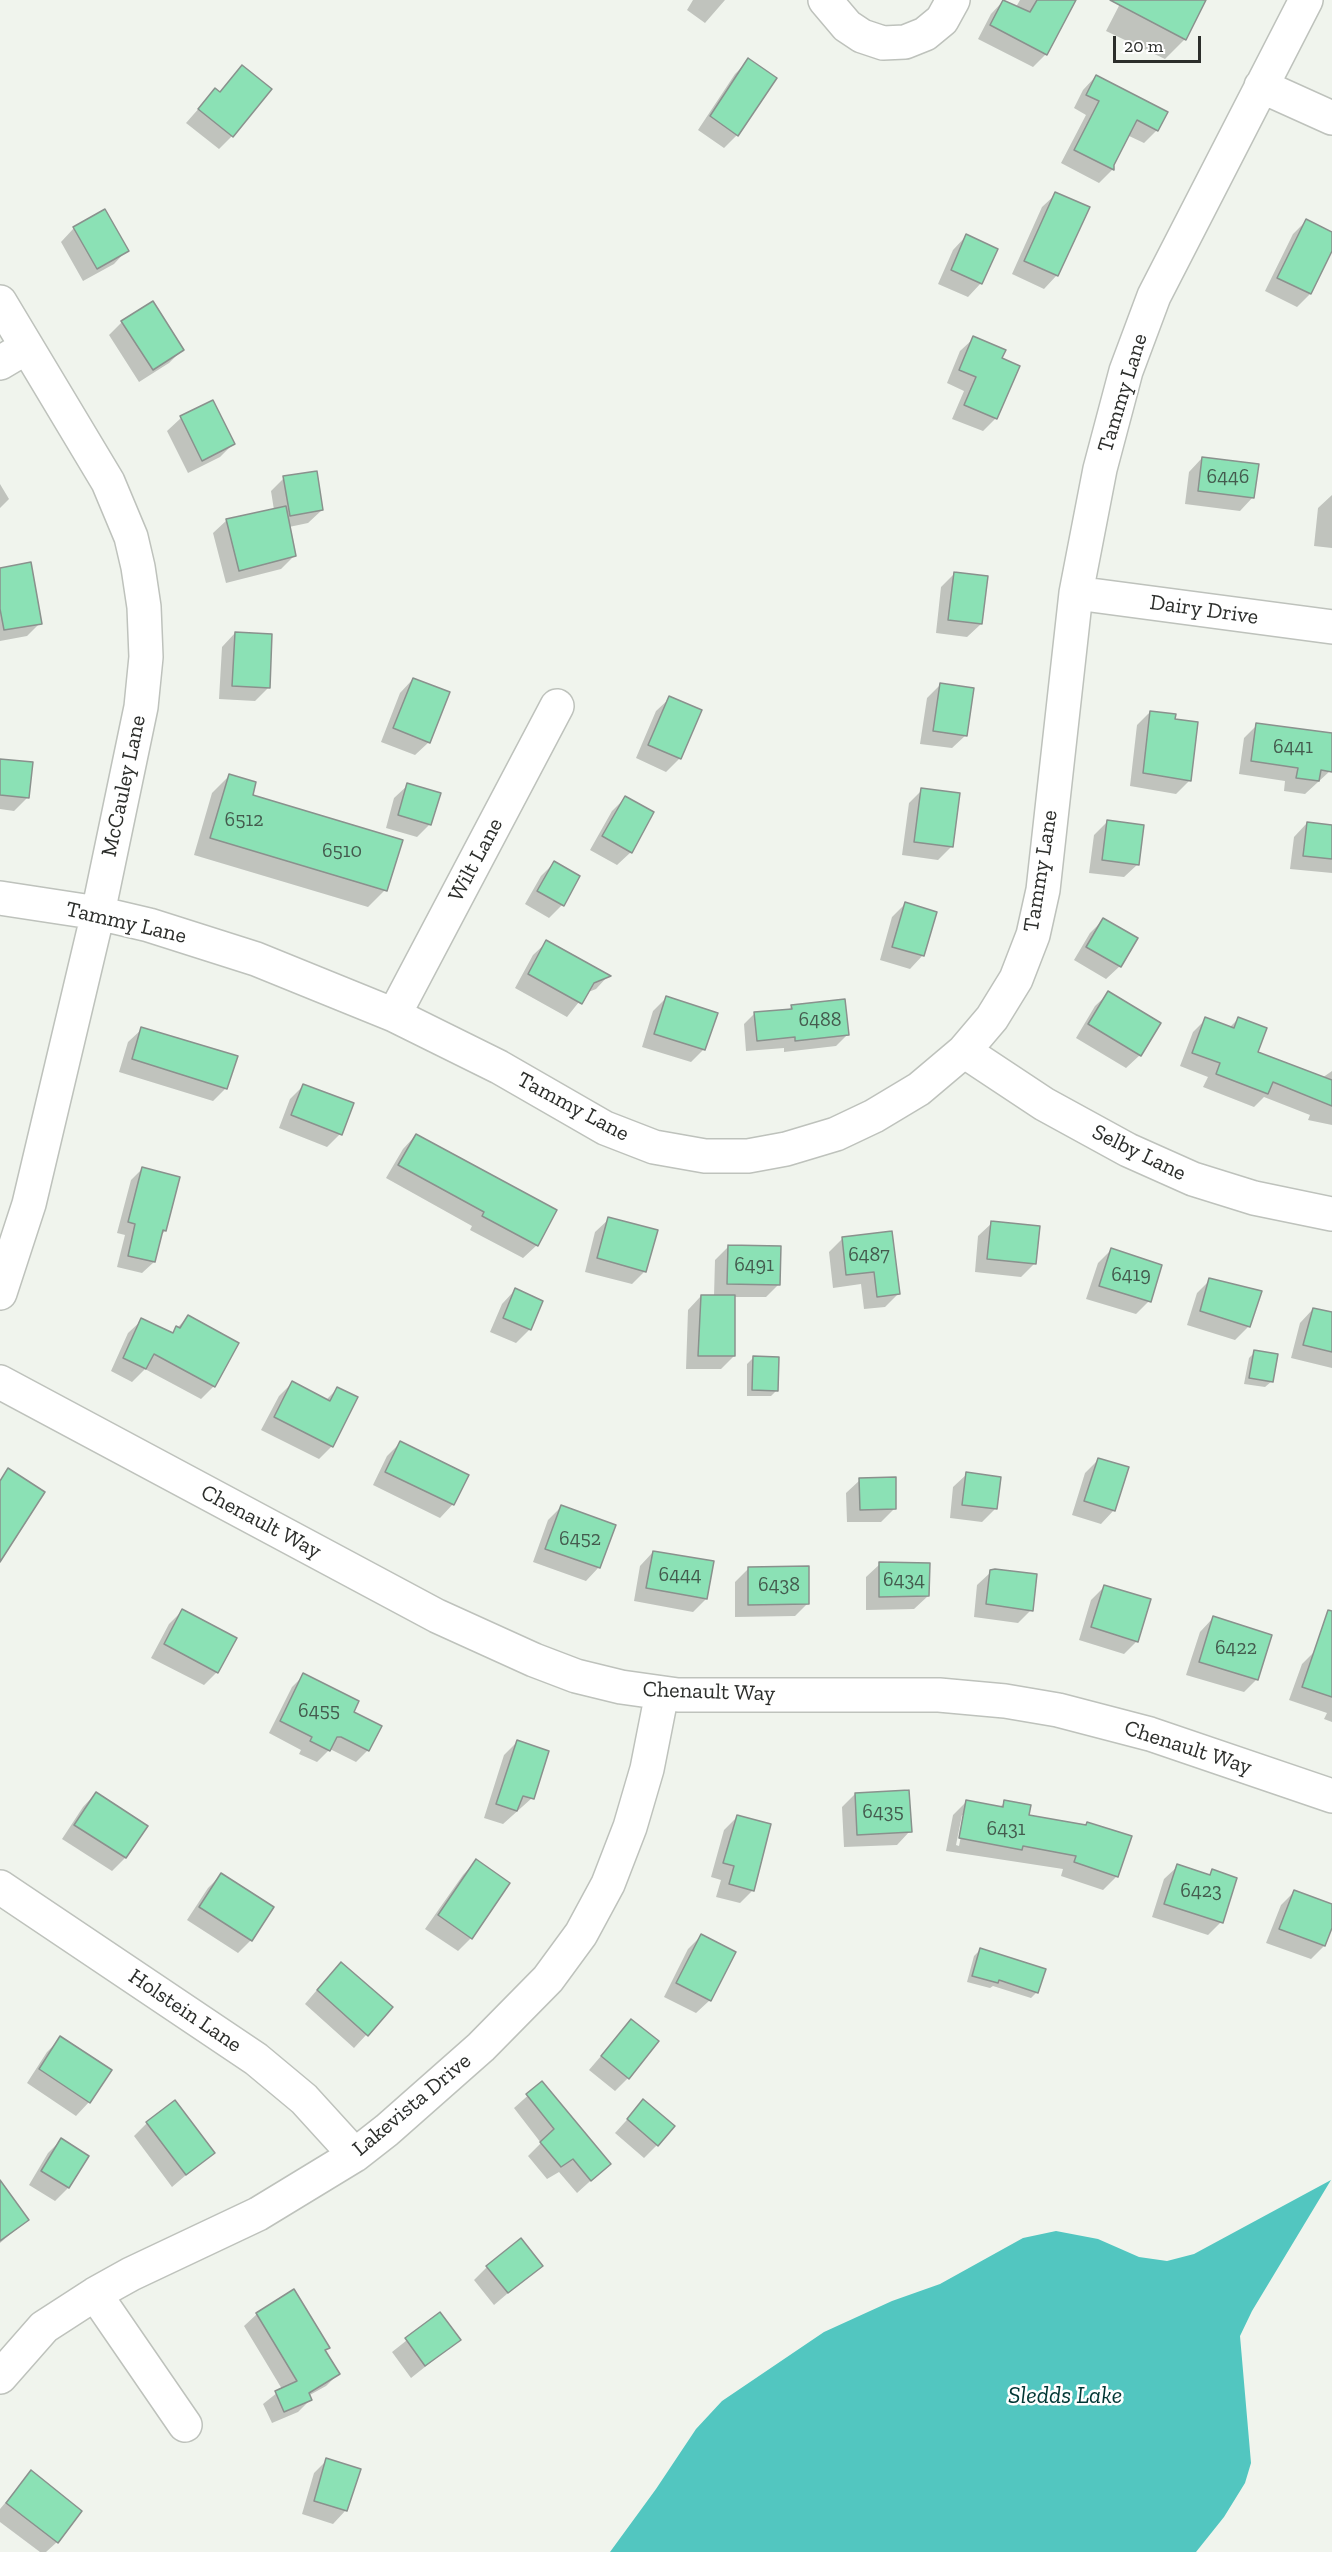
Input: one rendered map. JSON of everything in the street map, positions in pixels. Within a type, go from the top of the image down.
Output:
[{"type":"street","points":[[825,0],[847,26],[862,36],[883,43],[905,42],[925,34],[942,20],[953,0]]},
{"type":"street","name":"Tammy Lane","points":[[0,898],[98,913],[149,925],[256,959],[394,1015],[499,1067],[605,1128],[654,1147],[705,1156],[758,1154],[786,1149],[836,1134],[874,1116],[919,1089],[964,1051],[992,1018],[1016,979],[1033,935],[1043,890],[1076,592],[1100,469],[1126,371],[1154,296],[1306,0]]},
{"type":"street","points":[[1261,86],[1332,118]]},
{"type":"street","name":"McCauley Lane","points":[[0,302],[14,355],[108,482],[131,537],[144,607],[146,657],[141,707],[98,913],[29,1204],[0,1293]]},
{"type":"street","name":"Dairy Drive","points":[[1076,592],[1332,627]]},
{"type":"street","name":"Wilt Lane","points":[[394,1015],[557,706]]},
{"type":"street","name":"Selby Lane","points":[[964,1051],[1044,1104],[1128,1150],[1193,1179],[1254,1198],[1332,1214]]},
{"type":"street","name":"Chenault Way","points":[[0,1382],[437,1616],[534,1660],[576,1676],[621,1687],[662,1693],[939,1695],[1005,1701],[1058,1710],[1149,1734],[1332,1796]]},
{"type":"street","name":"Lakevista Drive","points":[[0,2377],[44,2327],[95,2294],[131,2274],[258,2214],[355,2155],[482,2047],[548,1979],[581,1934],[608,1884],[630,1827],[647,1769],[662,1693]]},
{"type":"street","name":"Holstein Lane","points":[[0,1887],[256,2059],[304,2099],[355,2155]]},
{"type":"street","points":[[95,2294],[185,2425]]},
{"type":"water","name":"Sledds Lake","points":[[1331,2180],[1252,2311],[1240,2336],[1251,2463],[1245,2483],[1224,2517],[1196,2552],[610,2552],[696,2429],[722,2401],[824,2332],[892,2301],[940,2284],[1023,2238],[1056,2231],[1098,2239],[1139,2257],[1167,2261],[1194,2254]]},
{"type":"building","points":[[1003,0],[1030,12],[1037,0],[1076,0],[1047,55],[990,25]]},
{"type":"building","points":[[1110,0],[1206,0],[1186,40]]},
{"type":"building","points":[[748,58],[777,78],[738,136],[710,116]]},
{"type":"building","points":[[242,65],[272,89],[233,137],[198,109],[215,88],[220,92]]},
{"type":"building","points":[[1096,75],[1168,112],[1158,131],[1137,120],[1114,165],[1114,170],[1074,150],[1099,101],[1086,95]]},
{"type":"building","points":[[1055,192],[1090,207],[1058,276],[1024,261]]},
{"type":"building","points":[[105,209],[129,251],[97,269],[73,227]]},
{"type":"building","points":[[1306,219],[1332,232],[1332,251],[1311,294],[1277,278]]},
{"type":"building","points":[[966,234],[998,249],[982,284],[951,270]]},
{"type":"building","points":[[153,301],[184,350],[153,370],[121,321]]},
{"type":"building","points":[[973,336],[1006,350],[1002,358],[1020,366],[997,419],[964,405],[976,377],[959,370]]},
{"type":"building","points":[[213,400],[235,444],[202,461],[180,416]]},
{"type":"building","points":[[1202,457],[1259,464],[1254,498],[1198,491]]},
{"type":"building","points":[[317,471],[323,510],[290,516],[283,476]]},
{"type":"building","points":[[286,506],[296,556],[239,571],[226,519]]},
{"type":"building","points":[[31,562],[42,624],[4,630],[0,609],[0,568]]},
{"type":"building","points":[[954,572],[988,576],[982,624],[948,620]]},
{"type":"building","points":[[235,632],[272,634],[270,688],[232,686]]},
{"type":"building","points":[[413,678],[450,692],[430,743],[393,728]]},
{"type":"building","points":[[940,683],[974,688],[967,736],[933,731]]},
{"type":"building","points":[[669,696],[702,710],[681,759],[648,745]]},
{"type":"building","points":[[1150,711],[1176,714],[1175,719],[1198,722],[1191,781],[1143,773]]},
{"type":"building","points":[[1256,723],[1332,733],[1332,772],[1321,770],[1319,781],[1296,778],[1298,768],[1251,761]]},
{"type":"building","points":[[0,759],[33,762],[29,798],[0,795]]},
{"type":"building","points":[[229,774],[256,782],[253,795],[403,840],[387,891],[210,838]]},
{"type":"building","points":[[407,783],[441,793],[431,825],[398,815]]},
{"type":"building","points":[[921,788],[960,793],[953,847],[914,842]]},
{"type":"building","points":[[625,796],[654,812],[632,853],[602,836]]},
{"type":"building","points":[[1107,820],[1144,825],[1139,865],[1102,860]]},
{"type":"building","points":[[1307,822],[1332,825],[1332,859],[1303,856]]},
{"type":"building","points":[[554,861],[580,876],[564,906],[537,891]]},
{"type":"building","points":[[905,902],[937,912],[924,956],[892,947]]},
{"type":"building","points":[[1103,918],[1138,938],[1121,967],[1086,947]]},
{"type":"building","points":[[546,940],[611,976],[594,983],[582,1004],[528,974]]},
{"type":"building","points":[[1108,991],[1161,1023],[1141,1056],[1088,1024]]},
{"type":"building","points":[[666,996],[718,1013],[705,1050],[654,1034]]},
{"type":"building","points":[[845,999],[849,1035],[795,1041],[795,1037],[757,1041],[754,1012],[792,1009],[791,1005]]},
{"type":"building","points":[[1205,1017],[1234,1028],[1238,1017],[1267,1028],[1258,1052],[1332,1080],[1332,1106],[1273,1082],[1268,1094],[1216,1074],[1220,1063],[1192,1053]]},
{"type":"building","points":[[141,1027],[238,1056],[227,1089],[132,1059]]},
{"type":"building","points":[[303,1084],[354,1103],[342,1135],[291,1115]]},
{"type":"building","points":[[416,1134],[557,1210],[538,1246],[482,1216],[484,1212],[398,1165]]},
{"type":"building","points":[[142,1167],[180,1177],[166,1231],[163,1230],[155,1262],[128,1256],[135,1224],[128,1222]]},
{"type":"building","points":[[608,1217],[658,1230],[646,1272],[597,1258]]},
{"type":"building","points":[[991,1221],[1040,1226],[1036,1264],[987,1259]]},
{"type":"building","points":[[892,1231],[900,1294],[877,1297],[874,1272],[846,1275],[842,1237]]},
{"type":"building","points":[[728,1245],[781,1246],[780,1285],[727,1284]]},
{"type":"building","points":[[1111,1248],[1162,1265],[1151,1302],[1099,1286]]},
{"type":"building","points":[[1209,1278],[1262,1291],[1250,1327],[1200,1311]]},
{"type":"building","points":[[515,1288],[543,1301],[531,1330],[503,1318]]},
{"type":"building","points":[[701,1295],[735,1295],[735,1356],[698,1356]]},
{"type":"building","points":[[1313,1308],[1332,1312],[1332,1352],[1303,1345]]},
{"type":"building","points":[[188,1315],[239,1343],[215,1387],[154,1354],[146,1369],[123,1358],[141,1318],[173,1333],[176,1326],[180,1328]]},
{"type":"building","points":[[1254,1350],[1278,1354],[1273,1382],[1249,1378]]},
{"type":"building","points":[[753,1356],[779,1357],[778,1391],[752,1390]]},
{"type":"building","points":[[292,1381],[330,1401],[337,1387],[358,1397],[333,1447],[274,1417]]},
{"type":"building","points":[[400,1441],[469,1475],[454,1505],[385,1472]]},
{"type":"building","points":[[1098,1458],[1129,1467],[1115,1511],[1084,1501]]},
{"type":"building","points":[[8,1468],[45,1492],[0,1562],[0,1481]]},
{"type":"building","points":[[966,1472],[1001,1477],[997,1509],[962,1505]]},
{"type":"building","points":[[896,1477],[896,1509],[860,1510],[859,1478]]},
{"type":"building","points":[[561,1505],[616,1525],[600,1568],[545,1549]]},
{"type":"building","points":[[653,1551],[714,1561],[707,1599],[646,1588]]},
{"type":"building","points":[[879,1562],[930,1563],[929,1596],[879,1597]]},
{"type":"building","points":[[809,1566],[809,1604],[748,1605],[748,1567]]},
{"type":"building","points":[[990,1570],[1037,1574],[1033,1611],[986,1604]]},
{"type":"building","points":[[1104,1585],[1151,1599],[1138,1642],[1091,1627]]},
{"type":"building","points":[[182,1609],[237,1638],[218,1673],[164,1644]]},
{"type":"building","points":[[1328,1610],[1332,1611],[1332,1697],[1302,1687]]},
{"type":"building","points":[[1213,1616],[1272,1635],[1258,1680],[1199,1662]]},
{"type":"building","points":[[303,1673],[359,1701],[354,1712],[382,1726],[369,1751],[337,1737],[330,1751],[310,1741],[312,1737],[280,1721]]},
{"type":"building","points":[[517,1740],[549,1751],[534,1799],[523,1796],[517,1811],[496,1804]]},
{"type":"building","points":[[909,1790],[912,1832],[857,1835],[855,1793]]},
{"type":"building","points":[[96,1792],[148,1826],[126,1858],[74,1825]]},
{"type":"building","points":[[966,1800],[1003,1807],[1004,1800],[1031,1805],[1029,1815],[1086,1825],[1087,1822],[1132,1836],[1118,1877],[1074,1862],[1076,1856],[1023,1846],[1022,1850],[959,1838]]},
{"type":"building","points":[[737,1815],[771,1824],[754,1891],[729,1884],[734,1866],[723,1863]]},
{"type":"building","points":[[476,1859],[510,1883],[472,1939],[438,1915]]},
{"type":"building","points":[[1177,1864],[1210,1875],[1212,1869],[1237,1878],[1223,1923],[1164,1904]]},
{"type":"building","points":[[221,1873],[274,1907],[252,1941],[199,1907]]},
{"type":"building","points":[[1294,1890],[1332,1904],[1332,1928],[1325,1946],[1279,1929]]},
{"type":"building","points":[[701,1934],[736,1952],[711,2001],[676,1983]]},
{"type":"building","points":[[980,1948],[1046,1969],[1038,1993],[999,1980],[998,1983],[972,1976]]},
{"type":"building","points":[[341,1962],[393,2007],[368,2036],[317,1990]]},
{"type":"building","points":[[631,2019],[659,2041],[629,2079],[601,2056]]},
{"type":"building","points":[[60,2036],[112,2070],[90,2103],[39,2069]]},
{"type":"building","points":[[542,2081],[611,2164],[591,2181],[573,2159],[561,2167],[540,2142],[554,2129],[526,2094]]},
{"type":"building","points":[[643,2099],[675,2126],[658,2146],[627,2119]]},
{"type":"building","points":[[175,2100],[215,2153],[186,2175],[146,2122]]},
{"type":"building","points":[[61,2138],[89,2156],[69,2188],[41,2171]]},
{"type":"building","points":[[0,2180],[29,2220],[0,2241]]},
{"type":"building","points":[[521,2238],[543,2266],[508,2293],[486,2266]]},
{"type":"building","points":[[294,2289],[330,2348],[325,2350],[340,2374],[309,2393],[312,2400],[284,2412],[275,2391],[297,2381],[256,2313]]},
{"type":"building","points":[[440,2312],[461,2340],[425,2366],[405,2338]]},
{"type":"building","points":[[326,2458],[361,2469],[347,2511],[314,2501]]},
{"type":"building","points":[[31,2470],[82,2511],[58,2543],[6,2503]]}]
